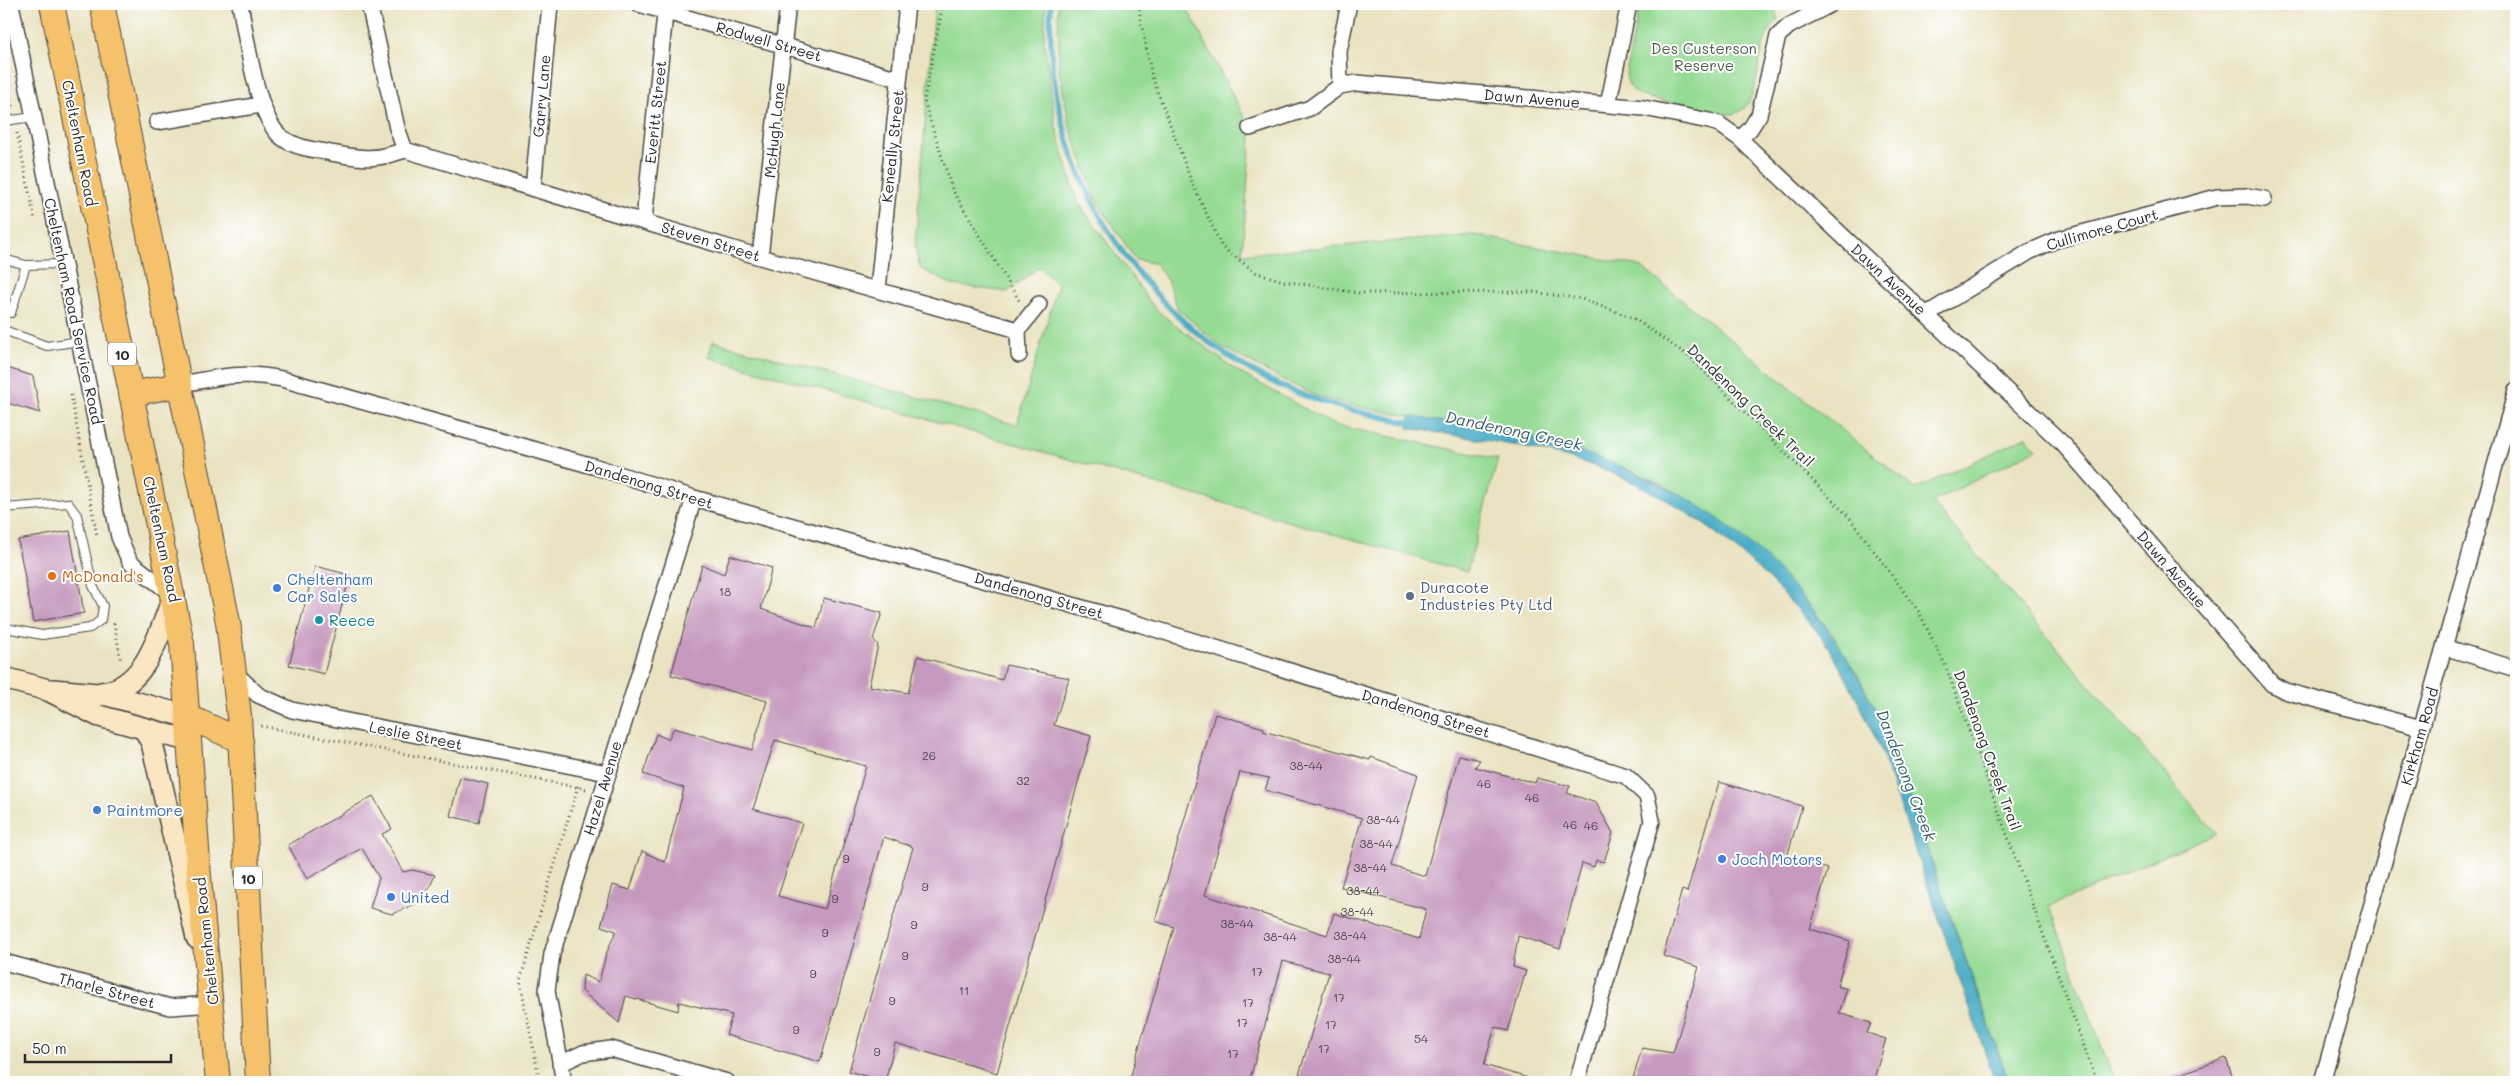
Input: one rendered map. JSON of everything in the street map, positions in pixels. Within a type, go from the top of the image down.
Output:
[{"type":"main road","name":"Cheltenham Road","points":[[52,4],[174,596],[183,651],[200,890],[218,1082]]},
{"type":"main road","name":"10","points":[[102,4],[178,385],[208,519],[235,673],[258,1082]]},
{"type":"main road","name":"Dandenong Street","points":[[131,394],[178,385]]},
{"type":"main road","points":[[98,693],[117,690],[136,676],[148,656],[174,596]]},
{"type":"main road","points":[[4,678],[48,690],[99,716],[146,730],[190,741],[240,741]]},
{"type":"main road","points":[[48,690],[98,693],[188,716],[240,741]]},
{"type":"main road","points":[[146,730],[152,743],[164,804],[212,1002]]},
{"type":"street","name":"Cheltenham Road Service Road","points":[[11,4],[124,551],[134,566],[174,596]]},
{"type":"street","points":[[240,4],[261,105],[272,129],[284,139],[309,149],[366,160],[383,158],[406,150],[397,128],[369,4]]},
{"type":"street","name":"Garry Lane","points":[[533,189],[550,4]]},
{"type":"street","name":"Rodwell Street","points":[[639,4],[666,8],[784,46],[899,79]]},
{"type":"street","name":"McHugh Lane","points":[[760,257],[788,4]]},
{"type":"street","name":"Keneally Street","points":[[878,289],[907,4]]},
{"type":"street","points":[[1250,128],[1310,108],[1340,86],[1339,51],[1349,4]]},
{"type":"street","points":[[1608,105],[1629,4]]},
{"type":"street","points":[[1740,139],[1750,129],[1759,115],[1778,36],[1789,26],[1831,4]]},
{"type":"street","name":"Everitt Street","points":[[644,220],[666,8]]},
{"type":"street","name":"Dawn Avenue","points":[[1340,86],[1357,83],[1644,108],[1719,124],[1740,139],[2064,445],[2272,684],[2285,691],[2421,728]]},
{"type":"street","points":[[158,122],[261,105]]},
{"type":"street","name":"Steven Street","points":[[406,150],[533,189],[644,220],[760,257],[1018,330]]},
{"type":"street","name":"Cullimore Court","points":[[1927,314],[2029,252],[2056,240],[2217,198],[2247,196],[2264,199]]},
{"type":"street","points":[[1019,355],[1018,330],[1039,304]]},
{"type":"street","name":"Dandenong Street","points":[[178,385],[237,374],[282,379],[594,466],[694,498],[1139,624],[1626,776],[1646,796],[1652,821],[1577,1082]]},
{"type":"street","name":"Kirkham Road","points":[[2322,1082],[2516,391]]},
{"type":"street","name":"Hazel Avenue","points":[[564,1082],[547,992],[552,954],[694,498]]},
{"type":"street","points":[[2444,647],[2516,669]]},
{"type":"street","name":"Leslie Street","points":[[235,673],[258,695],[292,710],[607,773]]},
{"type":"street","name":"Tharle Street","points":[[4,962],[170,1007],[212,1002]]},
{"type":"street","points":[[560,1064],[583,1053],[611,1049],[727,1082]]},
{"type":"lane","points":[[4,121],[34,117]]},
{"type":"lane","points":[[4,260],[26,265],[64,264]]},
{"type":"lane","points":[[4,311],[11,313],[26,265]]},
{"type":"lane","points":[[4,330],[47,346],[80,341]]},
{"type":"lane","points":[[4,508],[68,503],[77,515],[93,586],[103,606],[101,620],[90,628],[42,635],[6,628]]},
{"type":"path","points":[[943,4],[924,100],[952,189],[1030,317]]},
{"type":"path","name":"Dandenong Creek Trail","points":[[1140,4],[1140,16],[1152,77],[1193,185],[1222,247],[1255,272],[1283,281],[1358,293],[1533,292],[1582,299],[1633,318],[1690,357],[1849,517],[1919,612],[1946,667],[2097,1082]]},
{"type":"green space","points":[[935,4],[1046,4],[1044,40],[1056,127],[1077,201],[1156,310],[1237,371],[1334,425],[1498,459],[1467,572],[708,357],[713,341],[1017,425],[1058,285],[1039,267],[1007,292],[952,285],[920,268],[915,246]]},
{"type":"green space","points":[[1058,4],[1185,4],[1250,128],[1251,138],[1242,254],[1474,235],[1640,266],[1915,489],[2026,437],[2037,449],[1932,502],[2216,833],[2049,907],[2115,1082],[2009,1082],[1904,782],[1877,712],[1833,635],[1808,603],[1776,569],[1743,539],[1698,506],[1662,484],[1618,465],[1539,440],[1365,408],[1319,397],[1277,377],[1219,345],[1178,309],[1167,280],[1155,263],[1136,260],[1096,200],[1070,127],[1059,69]]},
{"type":"green space","name":"Des Custerson Reserve","points":[[1640,4],[1774,4],[1778,20],[1770,30],[1764,43],[1754,88],[1750,100],[1743,110],[1732,114],[1724,114],[1693,109],[1648,98],[1638,94],[1631,88],[1626,73]]},
{"type":"water","points":[[1410,416],[1540,440],[1586,453],[1630,471],[1694,503],[1726,525],[1757,550],[1786,578],[1836,641],[1857,675],[1884,729],[1901,770],[2009,1082],[1995,1082],[1880,748],[1842,671],[1828,647],[1807,620],[1762,572],[1738,551],[1713,531],[1660,496],[1602,469],[1572,459],[1491,441],[1408,428]]},
{"type":"building","points":[[4,367],[33,376],[40,413],[4,402]]},
{"type":"building","points":[[70,531],[84,613],[33,622],[18,540]]},
{"type":"building","points":[[730,555],[772,568],[761,609],[816,628],[824,598],[882,613],[873,639],[878,645],[869,686],[908,693],[918,656],[1002,680],[1006,665],[1069,678],[1054,725],[1091,736],[997,1073],[895,1043],[885,1082],[849,1071],[913,847],[884,837],[820,1062],[726,1035],[732,1015],[679,1002],[678,1011],[626,996],[619,1023],[582,991],[583,975],[599,982],[606,954],[616,931],[601,926],[613,885],[630,890],[642,851],[665,862],[684,788],[643,774],[656,734],[668,739],[674,728],[752,750],[767,701],[671,675],[702,565],[724,574]],"holes":[[[775,740],[866,766],[825,909],[778,896],[802,823],[753,809]]]},
{"type":"building","name":"Reece","points":[[315,566],[350,575],[324,674],[289,665]]},
{"type":"building","points":[[1215,714],[1264,728],[1263,731],[1370,760],[1371,757],[1418,774],[1392,866],[1425,876],[1459,755],[1480,760],[1475,767],[1535,783],[1537,778],[1570,786],[1567,793],[1596,803],[1613,833],[1604,862],[1596,860],[1594,867],[1582,863],[1560,949],[1518,936],[1513,967],[1526,971],[1508,1031],[1495,1027],[1484,1065],[1528,1078],[1527,1082],[1297,1082],[1329,973],[1283,961],[1249,1082],[1129,1082],[1174,927],[1155,921]],"holes":[[[1240,772],[1269,778],[1265,790],[1362,818],[1341,887],[1426,909],[1419,939],[1334,913],[1327,935],[1205,895]]]},
{"type":"building","points":[[460,777],[488,784],[479,823],[450,816]]},
{"type":"building","points":[[1719,782],[1802,806],[1787,857],[1828,869],[1810,929],[1850,941],[1837,986],[1847,989],[1839,1013],[1871,1023],[1867,1033],[1886,1039],[1873,1082],[1632,1082],[1642,1048],[1673,1053],[1699,967],[1663,956],[1682,890],[1687,892]]},
{"type":"building","points":[[373,796],[392,829],[382,834],[403,872],[412,870],[435,875],[424,900],[392,914],[370,908],[379,878],[362,848],[307,879],[288,845]]},
{"type":"building","points":[[2226,1058],[2234,1082],[2164,1082],[2163,1080]]},
{"type":"waterway","name":"Dandenong Creek","points":[[1051,4],[1052,62],[1062,119],[1079,173],[1104,224],[1137,271],[1175,313],[1219,350],[1269,380],[1304,396],[1323,402],[1417,424]]},
{"type":"place","name":"McDonald's","points":[[52,576]]},
{"type":"place","name":"Cheltenham Car Sales","points":[[277,588]]},
{"type":"place","name":"Duracote Industries Pty Ltd","points":[[1410,596]]},
{"type":"place","name":"Reece","points":[[319,620]]},
{"type":"place","name":"Paintmore","points":[[97,810]]},
{"type":"place","name":"Joch Motors","points":[[1722,859]]},
{"type":"place","name":"United","points":[[391,897]]}]
